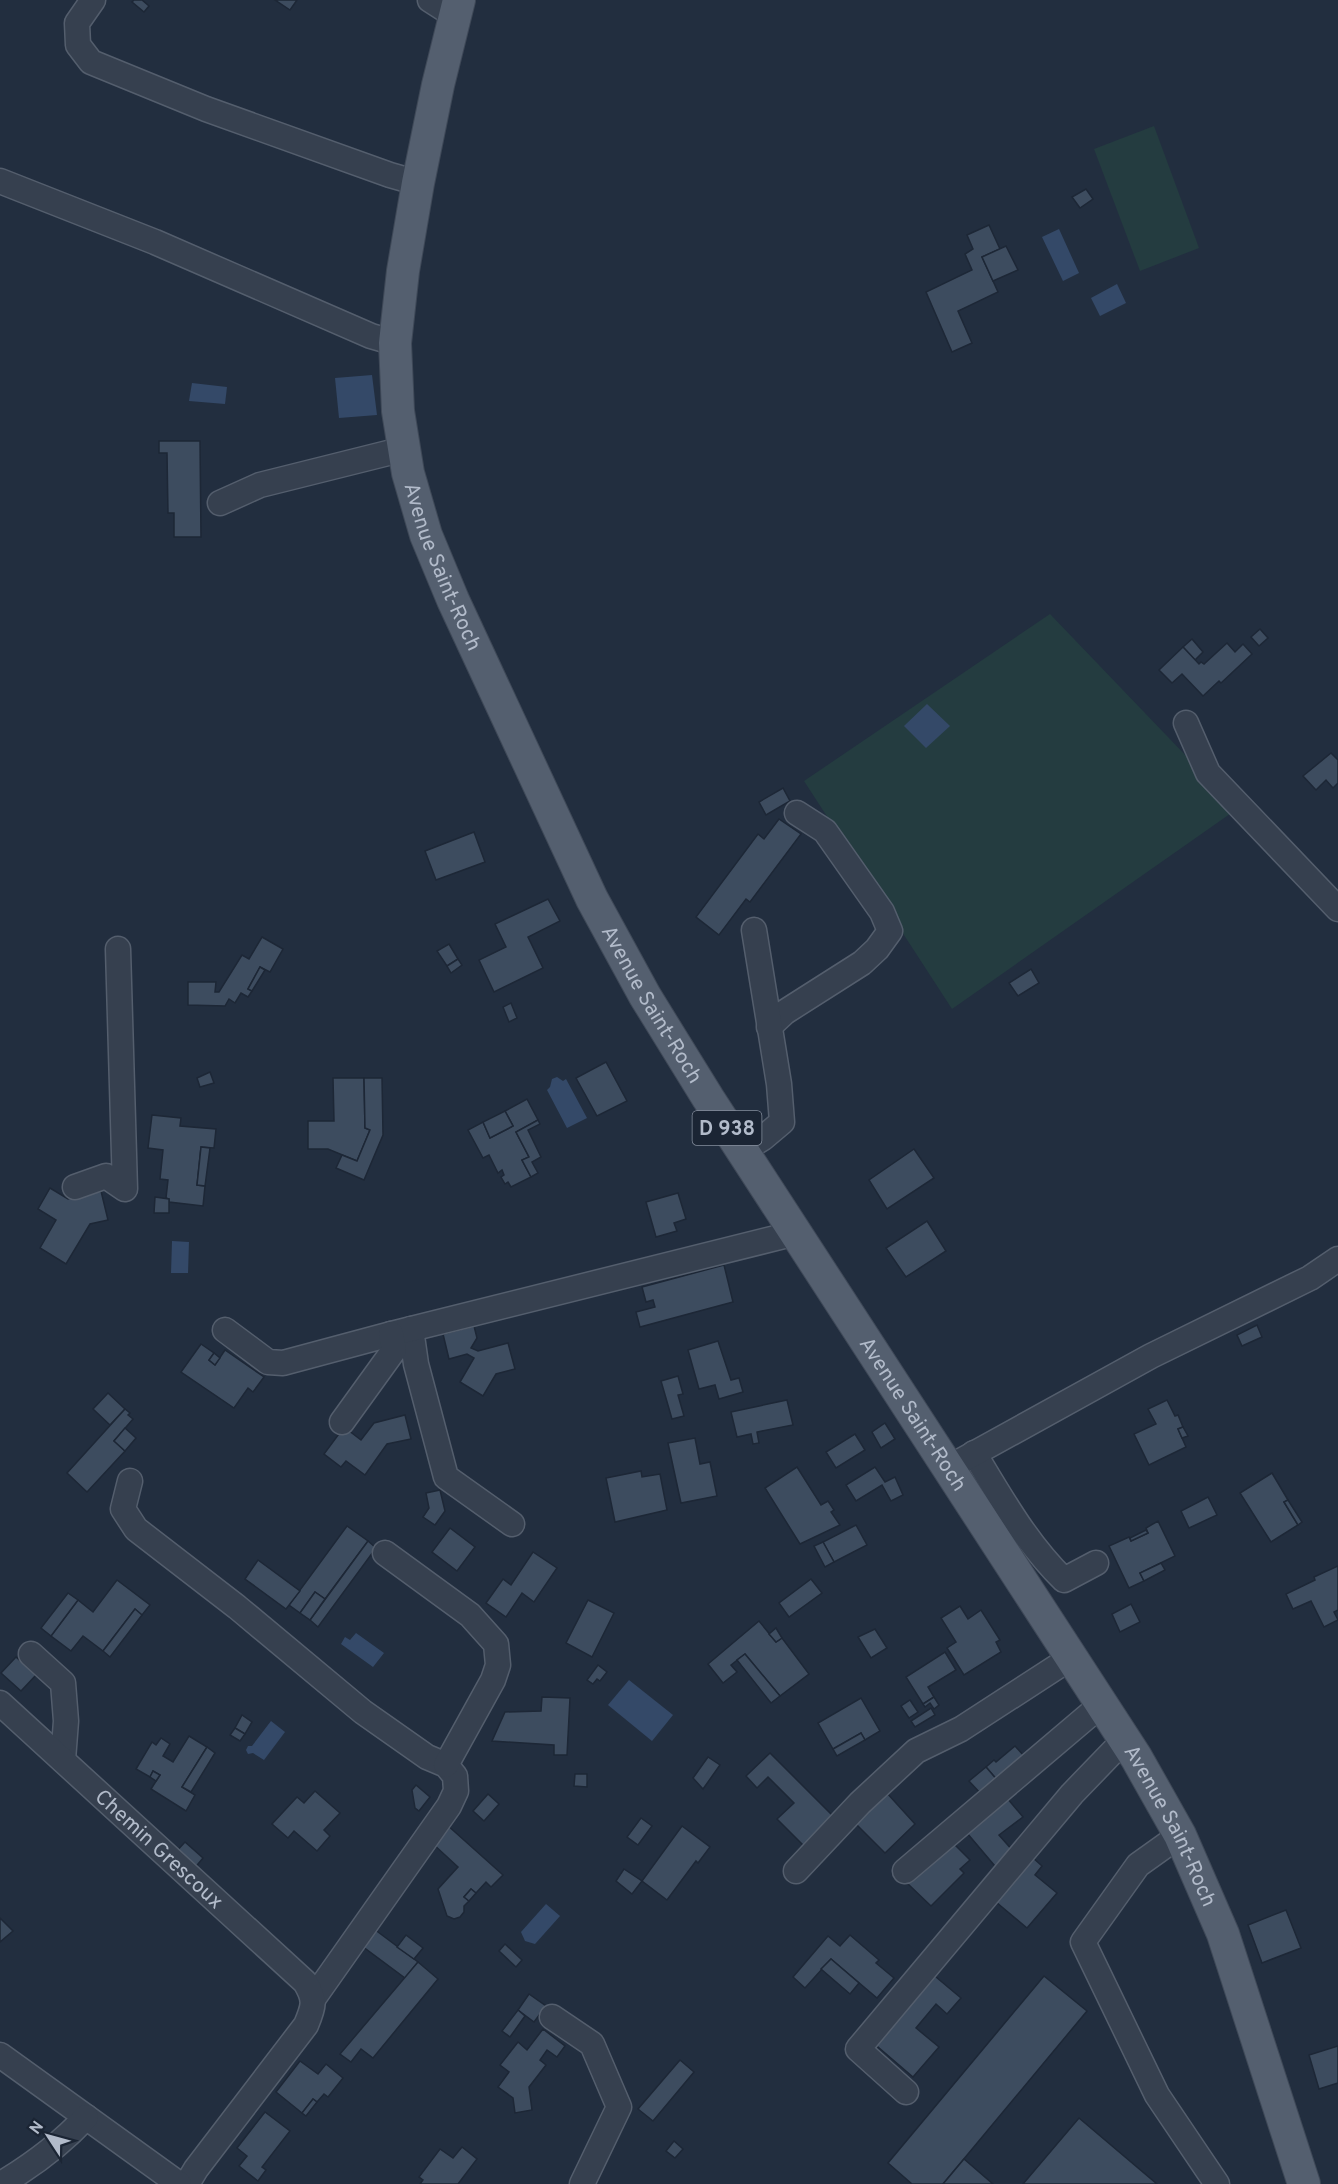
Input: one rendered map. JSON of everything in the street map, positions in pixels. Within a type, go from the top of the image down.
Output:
[{"type":"main road","name":"Avenue Saint-Roch","points":[[448,6],[438,85],[403,271],[395,344],[398,411],[404,449],[408,473],[426,535],[453,600],[592,899],[645,996],[796,1233],[962,1461],[1072,1657],[1125,1739],[1180,1835],[1223,1934],[1304,2184]]},
{"type":"street","points":[[93,0],[77,23],[78,45],[91,62],[206,109],[418,183]]},
{"type":"street","points":[[0,181],[155,243],[371,336],[395,344]]},
{"type":"street","points":[[220,503],[261,485],[404,449]]},
{"type":"street","points":[[1186,723],[1208,773],[1338,909]]},
{"type":"street","points":[[769,1027],[785,1012],[862,963],[877,950],[890,931],[882,912],[825,831],[796,813]]},
{"type":"street","points":[[742,1151],[763,1138],[782,1122],[779,1084],[754,930]]},
{"type":"street","points":[[75,1187],[106,1176],[125,1189],[118,949]]},
{"type":"street","points":[[225,1330],[268,1362],[284,1364],[401,1331],[796,1233]]},
{"type":"street","points":[[1096,1563],[1064,1580],[1044,1560],[1002,1501],[962,1461],[1150,1356],[1310,1278],[1338,1259]]},
{"type":"street","points":[[342,1422],[394,1350],[401,1331]]},
{"type":"street","points":[[401,1331],[416,1364],[446,1477],[512,1524]]},
{"type":"street","points":[[130,1481],[123,1509],[136,1529],[237,1607],[363,1712],[427,1757],[446,1765],[454,1776],[456,1791],[449,1806],[313,1999],[313,2008],[306,2025],[187,2184]]},
{"type":"street","points":[[385,1553],[470,1615],[496,1644],[498,1665],[493,1680],[446,1765]]},
{"type":"street","points":[[31,1654],[63,1683],[66,1721],[63,1760]]},
{"type":"street","points":[[796,1871],[860,1803],[916,1750],[961,1729],[1072,1657]]},
{"type":"street","name":"Chemin Grescoux","points":[[0,1703],[305,1982],[313,1999]]},
{"type":"street","points":[[905,1871],[1102,1704]]},
{"type":"street","points":[[906,2092],[858,2049],[1072,1794],[1125,1739]]},
{"type":"street","points":[[1180,1835],[1138,1865],[1083,1942],[1157,2095],[1217,2184]]},
{"type":"street","points":[[552,2017],[592,2044],[620,2107],[582,2184]]},
{"type":"street","points":[[0,2055],[179,2184]]},
{"type":"street","points":[[2,2184],[33,2165],[68,2136],[86,2117]]},
{"type":"green space","points":[[1154,126],[1199,248],[1140,271],[1094,149]]},
{"type":"green space","points":[[1050,614],[1237,809],[952,1009],[804,781]]},
{"type":"water","points":[[1059,229],[1079,273],[1063,281],[1042,237]]},
{"type":"water","points":[[1117,284],[1126,303],[1100,316],[1091,298]]},
{"type":"water","points":[[372,375],[377,415],[339,418],[335,378]]},
{"type":"water","points":[[192,383],[227,387],[225,404],[189,401]]},
{"type":"water","points":[[927,704],[950,726],[926,748],[904,726]]},
{"type":"water","points":[[557,1077],[563,1081],[566,1079],[587,1118],[567,1128],[547,1090],[552,1079]]},
{"type":"water","points":[[172,1241],[189,1242],[188,1273],[171,1273]]},
{"type":"water","points":[[356,1633],[384,1653],[373,1667],[341,1644],[345,1637],[350,1640]]},
{"type":"water","points":[[629,1680],[673,1715],[652,1741],[608,1705]]},
{"type":"water","points":[[271,1721],[285,1732],[264,1760],[253,1753],[248,1754],[246,1750],[248,1746],[252,1746]]},
{"type":"water","points":[[546,1904],[560,1916],[535,1944],[525,1941],[521,1932]]},
{"type":"building","points":[[142,0],[149,6],[144,12],[132,2]]},
{"type":"building","points":[[275,0],[297,0],[290,10]]},
{"type":"building","points":[[1086,189],[1093,199],[1080,208],[1072,197]]},
{"type":"building","points":[[989,225],[1000,249],[982,257],[998,292],[958,311],[972,343],[952,352],[926,292],[972,270],[965,254],[973,249],[967,235]]},
{"type":"building","points":[[1006,246],[1018,270],[993,281],[982,257]]},
{"type":"building","points":[[159,441],[200,441],[201,537],[174,537],[174,513],[168,513],[167,453],[159,453]]},
{"type":"building","points":[[1260,629],[1268,638],[1259,646],[1251,637]]},
{"type":"building","points":[[1192,639],[1203,652],[1195,660],[1183,647]]},
{"type":"building","points":[[1227,643],[1235,652],[1243,644],[1252,654],[1221,683],[1219,681],[1203,696],[1182,674],[1172,683],[1159,670],[1183,647],[1199,664],[1201,662],[1204,664]]},
{"type":"building","points":[[1331,753],[1338,760],[1338,783],[1333,788],[1326,780],[1316,790],[1303,776]]},
{"type":"building","points":[[783,788],[790,801],[766,815],[759,802]]},
{"type":"building","points":[[779,819],[801,834],[750,902],[746,899],[719,935],[696,917],[758,834],[764,839]]},
{"type":"building","points":[[474,832],[485,862],[436,880],[425,851]]},
{"type":"building","points":[[548,899],[560,921],[528,937],[543,968],[494,992],[479,960],[506,947],[495,924]]},
{"type":"building","points":[[262,937],[283,949],[270,972],[260,967],[248,989],[252,991],[248,997],[241,993],[235,1003],[229,999],[225,1006],[188,1005],[188,982],[216,982],[215,992],[219,992],[242,955],[249,959]]},
{"type":"building","points":[[449,944],[458,959],[447,966],[437,951]]},
{"type":"building","points":[[458,959],[462,965],[451,973],[447,966]]},
{"type":"building","points":[[260,967],[265,970],[252,991],[248,989]]},
{"type":"building","points":[[1031,969],[1039,983],[1018,996],[1009,983]]},
{"type":"building","points":[[511,1003],[517,1018],[509,1022],[503,1007]]},
{"type":"building","points":[[606,1062],[627,1101],[597,1116],[576,1078]]},
{"type":"building","points":[[210,1072],[214,1083],[200,1087],[197,1078]]},
{"type":"building","points":[[333,1078],[364,1078],[365,1128],[370,1130],[357,1161],[328,1149],[308,1149],[308,1121],[334,1121]]},
{"type":"building","points":[[364,1078],[382,1078],[383,1135],[364,1180],[336,1168],[342,1155],[357,1161],[370,1130],[365,1128]]},
{"type":"building","points":[[527,1099],[538,1120],[516,1132],[529,1157],[522,1160],[531,1177],[511,1187],[508,1182],[505,1184],[501,1177],[504,1175],[502,1170],[498,1173],[489,1155],[483,1158],[468,1130],[483,1122],[490,1138],[513,1126],[505,1111]]},
{"type":"building","points":[[505,1111],[513,1126],[490,1138],[483,1122]]},
{"type":"building","points":[[152,1115],[181,1118],[180,1126],[216,1129],[214,1148],[201,1147],[197,1185],[205,1186],[203,1206],[169,1202],[166,1198],[168,1180],[160,1179],[163,1150],[148,1148]]},
{"type":"building","points":[[538,1120],[540,1124],[528,1130],[541,1157],[532,1162],[538,1173],[531,1177],[522,1160],[529,1157],[516,1132]]},
{"type":"building","points":[[201,1147],[210,1148],[205,1186],[197,1185]]},
{"type":"building","points":[[914,1149],[934,1178],[887,1209],[869,1180]]},
{"type":"building","points":[[50,1188],[68,1199],[101,1191],[108,1220],[90,1224],[66,1264],[40,1248],[56,1220],[38,1209]]},
{"type":"building","points":[[678,1193],[686,1219],[674,1223],[677,1231],[656,1237],[646,1202]]},
{"type":"building","points":[[155,1197],[169,1199],[169,1213],[154,1213]]},
{"type":"building","points":[[927,1221],[946,1251],[906,1277],[886,1248]]},
{"type":"building","points":[[724,1265],[733,1302],[640,1327],[636,1312],[655,1307],[653,1300],[646,1302],[642,1287]]},
{"type":"building","points":[[1257,1325],[1262,1337],[1242,1346],[1237,1335]]},
{"type":"building","points":[[474,1326],[477,1338],[471,1348],[478,1351],[508,1343],[515,1369],[496,1374],[483,1396],[460,1382],[474,1358],[467,1354],[449,1359],[443,1334]]},
{"type":"building","points":[[718,1341],[731,1380],[739,1378],[743,1392],[719,1399],[715,1385],[699,1389],[688,1350]]},
{"type":"building","points":[[201,1344],[214,1353],[209,1360],[215,1365],[225,1350],[264,1377],[253,1392],[248,1388],[234,1408],[181,1372]]},
{"type":"building","points":[[214,1353],[220,1358],[215,1365],[209,1360]]},
{"type":"building","points":[[678,1376],[683,1394],[678,1395],[684,1416],[672,1419],[661,1381]]},
{"type":"building","points":[[108,1393],[125,1409],[110,1425],[93,1409]]},
{"type":"building","points":[[787,1400],[793,1425],[757,1432],[759,1443],[753,1444],[751,1434],[737,1437],[731,1412]]},
{"type":"building","points":[[1167,1400],[1175,1416],[1178,1415],[1183,1427],[1178,1429],[1186,1447],[1149,1465],[1134,1434],[1156,1424],[1148,1409]]},
{"type":"building","points":[[125,1409],[133,1419],[114,1441],[125,1451],[87,1492],[67,1473]]},
{"type":"building","points":[[405,1415],[411,1439],[387,1444],[365,1475],[346,1461],[341,1467],[324,1454],[344,1427],[361,1440],[374,1423]]},
{"type":"building","points":[[885,1423],[895,1439],[881,1448],[872,1432]]},
{"type":"building","points":[[1183,1427],[1188,1436],[1182,1438],[1178,1429]]},
{"type":"building","points":[[125,1428],[136,1438],[125,1451],[114,1441]]},
{"type":"building","points":[[855,1434],[865,1450],[836,1468],[826,1452]]},
{"type":"building","points":[[695,1438],[700,1464],[710,1462],[717,1496],[681,1503],[668,1443]]},
{"type":"building","points":[[797,1467],[821,1505],[828,1501],[834,1510],[831,1512],[840,1525],[800,1544],[765,1488]]},
{"type":"building","points":[[875,1467],[885,1482],[895,1477],[903,1495],[891,1501],[882,1485],[856,1501],[846,1485]]},
{"type":"building","points":[[641,1471],[642,1477],[660,1474],[667,1510],[615,1522],[606,1478]]},
{"type":"building","points":[[1272,1473],[1288,1500],[1284,1502],[1298,1525],[1271,1542],[1240,1493]]},
{"type":"building","points":[[440,1490],[445,1511],[435,1525],[423,1517],[429,1508],[426,1493]]},
{"type":"building","points":[[1208,1497],[1217,1515],[1189,1528],[1181,1511]]},
{"type":"building","points":[[1288,1500],[1302,1522],[1298,1525],[1284,1502]]},
{"type":"building","points":[[1158,1521],[1175,1556],[1140,1573],[1144,1581],[1129,1588],[1109,1546],[1129,1537],[1131,1541],[1148,1533],[1146,1528]]},
{"type":"building","points":[[856,1525],[867,1545],[834,1562],[823,1542]]},
{"type":"building","points":[[347,1526],[368,1541],[325,1599],[315,1592],[300,1613],[289,1605]]},
{"type":"building","points":[[450,1528],[475,1547],[457,1571],[432,1552]]},
{"type":"building","points":[[1146,1530],[1148,1533],[1131,1541],[1130,1538]]},
{"type":"building","points":[[368,1541],[376,1548],[318,1627],[310,1620]]},
{"type":"building","points":[[823,1542],[834,1562],[825,1567],[814,1546]]},
{"type":"building","points":[[533,1552],[557,1568],[534,1602],[522,1593],[506,1617],[486,1603],[503,1579],[511,1585]]},
{"type":"building","points":[[258,1560],[300,1591],[286,1609],[245,1579]]},
{"type":"building","points":[[1161,1563],[1165,1570],[1144,1581],[1140,1573]]},
{"type":"building","points":[[1338,1566],[1338,1610],[1334,1612],[1338,1620],[1324,1627],[1311,1601],[1293,1609],[1286,1594]]},
{"type":"building","points":[[811,1579],[822,1593],[789,1617],[779,1603]]},
{"type":"building","points":[[117,1580],[150,1605],[142,1615],[135,1609],[103,1651],[83,1636],[71,1651],[51,1636],[78,1600],[93,1612]]},
{"type":"building","points":[[315,1592],[325,1599],[310,1620],[300,1613]]},
{"type":"building","points":[[68,1593],[78,1600],[51,1636],[41,1628]]},
{"type":"building","points":[[588,1600],[614,1613],[592,1657],[566,1643]]},
{"type":"building","points":[[1131,1604],[1140,1622],[1120,1632],[1112,1614]]},
{"type":"building","points":[[960,1606],[968,1619],[981,1610],[1000,1640],[996,1642],[1001,1652],[964,1675],[947,1648],[956,1642],[941,1618]]},
{"type":"building","points":[[135,1609],[142,1615],[110,1657],[103,1651]]},
{"type":"building","points":[[759,1621],[776,1642],[782,1638],[809,1674],[780,1696],[745,1654],[731,1665],[737,1672],[723,1683],[708,1664]]},
{"type":"building","points":[[776,1628],[782,1638],[776,1642],[769,1634]]},
{"type":"building","points":[[875,1629],[887,1648],[871,1658],[858,1637]]},
{"type":"building","points":[[945,1652],[956,1670],[928,1687],[934,1697],[923,1704],[906,1677]]},
{"type":"building","points":[[745,1654],[780,1696],[771,1703],[737,1660]]},
{"type":"building","points":[[16,1657],[36,1675],[21,1691],[1,1673]]},
{"type":"building","points":[[598,1665],[607,1672],[600,1681],[597,1679],[593,1684],[587,1680]]},
{"type":"building","points":[[542,1697],[570,1698],[567,1755],[554,1755],[554,1745],[492,1741],[505,1712],[541,1711]]},
{"type":"building","points":[[934,1697],[939,1705],[934,1709],[930,1703],[925,1707],[923,1704]]},
{"type":"building","points":[[861,1698],[880,1731],[865,1740],[861,1733],[833,1749],[818,1723]]},
{"type":"building","points":[[910,1700],[918,1712],[909,1718],[901,1706]]},
{"type":"building","points":[[931,1708],[935,1715],[915,1727],[911,1721]]},
{"type":"building","points":[[242,1715],[252,1722],[245,1734],[235,1728]]},
{"type":"building","points":[[235,1728],[245,1734],[240,1741],[230,1735]]},
{"type":"building","points":[[861,1733],[865,1740],[837,1756],[833,1749]]},
{"type":"building","points":[[189,1736],[207,1747],[182,1787],[195,1795],[186,1811],[151,1789],[160,1775],[153,1771],[150,1777],[136,1769],[152,1742],[156,1745],[161,1738],[170,1744],[163,1756],[173,1762]]},
{"type":"building","points":[[1015,1746],[1025,1757],[998,1781],[986,1767],[994,1760],[996,1762]]},
{"type":"building","points":[[207,1747],[215,1753],[191,1792],[182,1787]]},
{"type":"building","points":[[770,1753],[835,1818],[805,1847],[777,1819],[794,1803],[768,1777],[757,1788],[746,1776]]},
{"type":"building","points":[[708,1757],[720,1765],[703,1789],[693,1778]]},
{"type":"building","points":[[986,1767],[998,1781],[982,1795],[969,1781]]},
{"type":"building","points":[[153,1771],[160,1775],[156,1781],[150,1777]]},
{"type":"building","points":[[575,1774],[587,1774],[587,1787],[574,1786]]},
{"type":"building","points":[[416,1785],[430,1797],[419,1811],[415,1808],[412,1790]]},
{"type":"building","points":[[315,1791],[340,1813],[324,1830],[330,1836],[317,1851],[294,1831],[288,1838],[272,1824],[297,1797],[304,1803]]},
{"type":"building","points":[[886,1792],[915,1824],[885,1853],[854,1822]]},
{"type":"building","points":[[488,1794],[499,1804],[484,1821],[473,1811]]},
{"type":"building","points":[[1007,1798],[1023,1817],[999,1835],[1014,1852],[1000,1872],[967,1833]]},
{"type":"building","points":[[641,1818],[652,1826],[638,1845],[627,1837]]},
{"type":"building","points":[[446,1824],[503,1875],[491,1887],[486,1882],[476,1893],[471,1889],[464,1897],[469,1901],[464,1906],[464,1912],[460,1917],[454,1919],[447,1916],[438,1889],[458,1867],[432,1843]]},
{"type":"building","points":[[682,1826],[710,1847],[698,1863],[696,1861],[667,1900],[642,1881]]},
{"type":"building","points":[[950,1840],[970,1860],[960,1869],[964,1873],[931,1906],[907,1883]]},
{"type":"building","points":[[185,1842],[203,1858],[193,1870],[175,1853]]},
{"type":"building","points":[[1032,1857],[1042,1866],[1035,1875],[1057,1893],[1027,1928],[996,1902]]},
{"type":"building","points":[[624,1869],[642,1881],[632,1894],[616,1881]]},
{"type":"building","points":[[471,1889],[476,1893],[469,1901],[464,1897]]},
{"type":"building","points":[[1286,1910],[1301,1948],[1262,1963],[1248,1925]]},
{"type":"building","points":[[0,1918],[13,1931],[0,1942]]},
{"type":"building","points":[[374,1929],[418,1962],[405,1978],[362,1946]]},
{"type":"building","points":[[406,1935],[423,1948],[414,1959],[397,1947]]},
{"type":"building","points":[[850,1935],[879,1960],[876,1963],[894,1978],[877,1998],[831,1959],[805,1988],[793,1977],[828,1936],[840,1946]]},
{"type":"building","points":[[505,1944],[522,1960],[516,1967],[499,1951]]},
{"type":"building","points":[[831,1959],[859,1983],[850,1994],[821,1969]]},
{"type":"building","points":[[418,1962],[438,1979],[373,2058],[361,2049],[351,2062],[340,2054]]},
{"type":"building","points":[[930,1972],[961,1998],[947,2014],[936,2004],[916,2028],[939,2047],[913,2077],[871,2041]]},
{"type":"building","points":[[1044,1976],[1087,2011],[943,2184],[912,2184],[888,2163]]},
{"type":"building","points":[[529,1994],[546,2006],[534,2022],[518,2010]]},
{"type":"building","points":[[518,2010],[525,2016],[510,2037],[502,2031]]},
{"type":"building","points":[[543,2029],[565,2046],[557,2057],[547,2050],[540,2060],[546,2065],[529,2087],[532,2110],[515,2113],[513,2098],[498,2087],[509,2072],[500,2065],[518,2042],[527,2050]]},
{"type":"building","points":[[1338,2046],[1338,2083],[1319,2089],[1309,2055]]},
{"type":"building","points":[[680,2060],[694,2072],[653,2121],[638,2109]]},
{"type":"building","points":[[300,2061],[318,2074],[326,2064],[343,2078],[328,2097],[324,2094],[317,2102],[313,2099],[302,2113],[276,2092]]},
{"type":"building","points":[[313,2099],[317,2102],[306,2116],[302,2113]]},
{"type":"building","points":[[265,2112],[290,2131],[262,2167],[266,2170],[258,2181],[239,2166],[247,2156],[237,2148]]},
{"type":"building","points":[[1079,2118],[1157,2184],[1023,2184]]},
{"type":"building","points":[[674,2141],[683,2149],[675,2158],[666,2151]]},
{"type":"building","points":[[462,2147],[477,2159],[458,2184],[420,2184],[423,2180],[419,2177],[440,2149],[453,2158]]},
{"type":"building","points":[[964,2159],[993,2184],[943,2184]]}]
